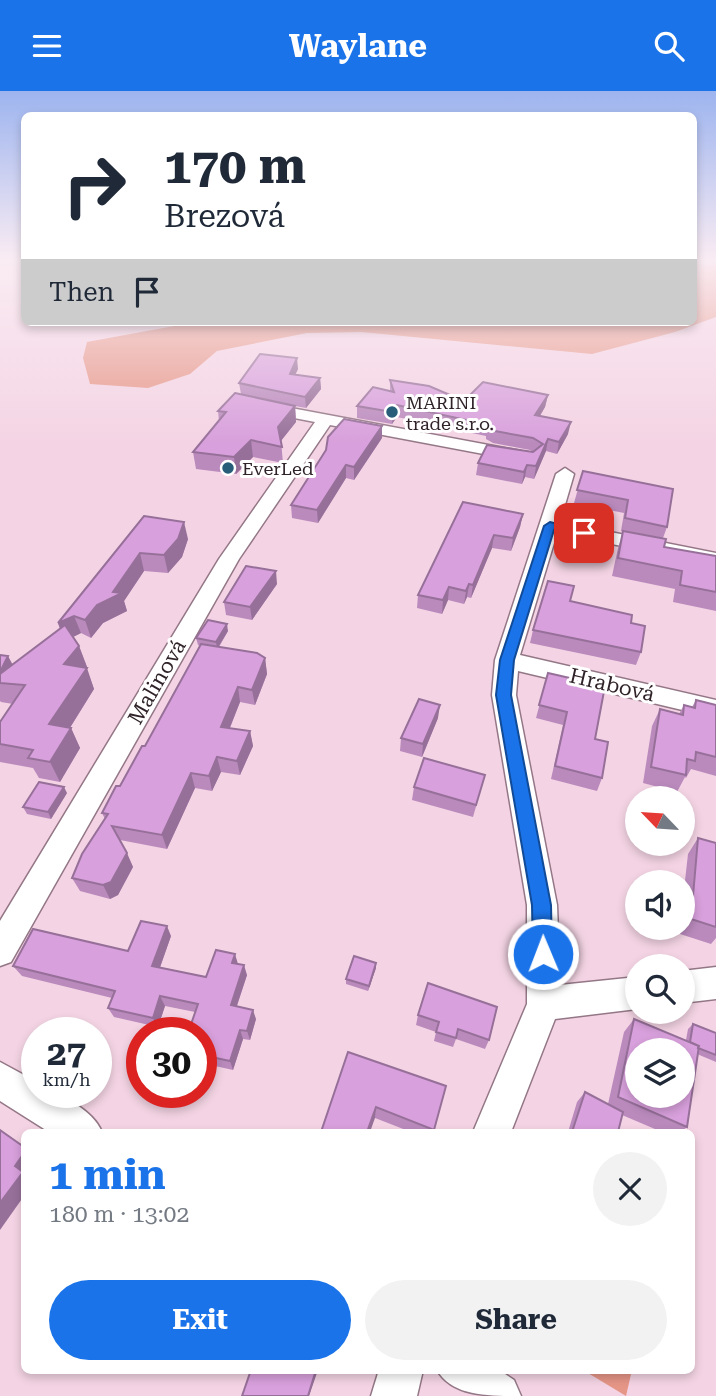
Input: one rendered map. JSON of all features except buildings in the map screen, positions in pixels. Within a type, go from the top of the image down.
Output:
[{"type":"street","points":[[245,405],[529,457]]},
{"type":"street","name":"Malinová","points":[[0,951],[229,559],[326,420]]},
{"type":"street","points":[[493,1129],[544,1004],[541,905],[504,695],[507,660],[565,474]]},
{"type":"street","points":[[550,526],[716,559]]},
{"type":"street","name":"Hrabová","points":[[507,660],[716,709]]},
{"type":"street","points":[[695,985],[716,983]]},
{"type":"street","points":[[544,1004],[625,994]]},
{"type":"street","points":[[0,1080],[78,1129]]},
{"type":"street","points":[[394,1396],[400,1374]]},
{"type":"street","points":[[465,1374],[498,1396]]},
{"type":"shaded area","points":[[174,326],[691,326],[592,354],[361,332],[307,333],[217,351],[190,374],[148,388],[90,384],[83,358],[87,342]]},
{"type":"shaded area","points":[[590,1374],[631,1374],[626,1396]]},
{"type":"place","name":"MARINI trade s.r.o.","points":[[392,412]]},
{"type":"place","name":"EverLed","points":[[228,468]]},
{"type":"route","points":[[543,954],[541,905],[504,695],[507,660],[550,526],[584,533]]}]
